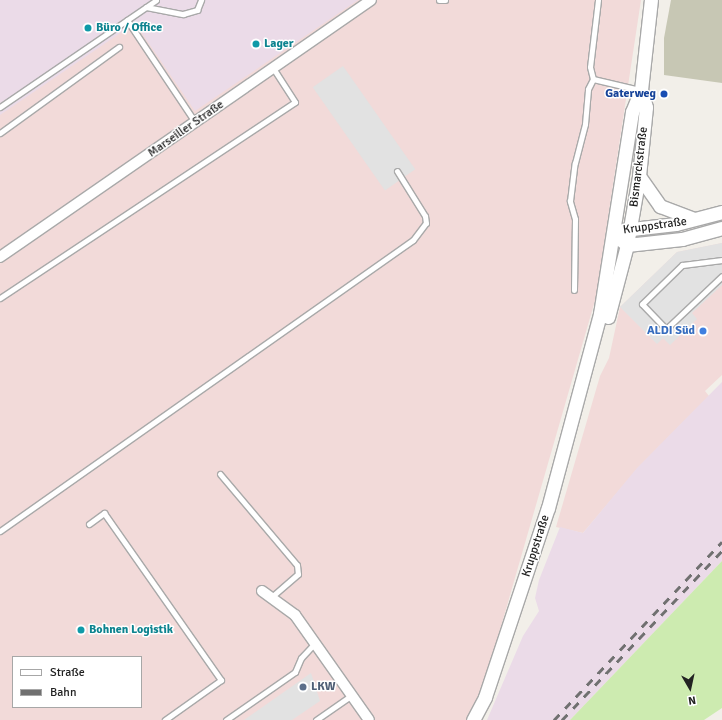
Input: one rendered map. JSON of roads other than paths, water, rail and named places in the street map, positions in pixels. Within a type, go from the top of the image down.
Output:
[{"type":"street","name":"Marseiller Straße","points":[[0,257],[372,0]]},
{"type":"street","name":"Bismarckstraße","points":[[615,233],[632,112],[641,90],[651,0]]},
{"type":"street","name":"Bismarckstraße","points":[[627,245],[639,176],[646,107],[641,90]]},
{"type":"street","name":"Kruppstraße","points":[[639,176],[660,206],[698,220]]},
{"type":"street","name":"Kruppstraße","points":[[615,233],[630,227],[698,220],[722,212]]},
{"type":"street","name":"Kruppstraße","points":[[627,245],[682,239],[722,228]]},
{"type":"street","name":"Kruppstraße","points":[[615,233],[627,245]]},
{"type":"street","name":"Kruppstraße","points":[[473,720],[485,697],[548,508],[586,367],[615,233]]},
{"type":"street","name":"Kruppstraße","points":[[586,367],[598,349],[627,245]]},
{"type":"street","points":[[262,591],[295,615],[369,720]]},
{"type":"lane","points":[[0,107],[156,0]]},
{"type":"lane","points":[[146,7],[183,14],[197,10],[202,0]]},
{"type":"lane","points":[[439,0],[445,0]]},
{"type":"lane","points":[[574,290],[575,219],[570,201],[575,162],[585,124],[588,89],[593,79],[590,67],[598,0]]},
{"type":"lane","points":[[127,20],[195,122]]},
{"type":"lane","points":[[0,133],[119,47]]},
{"type":"lane","points":[[0,298],[295,102],[273,68]]},
{"type":"lane","points":[[593,79],[641,90]]},
{"type":"lane","points":[[0,531],[413,240],[426,222],[425,216],[397,171]]},
{"type":"lane","points":[[722,260],[682,265],[642,304],[666,329],[722,276]]},
{"type":"lane","points":[[220,474],[297,565],[298,574],[272,597]]},
{"type":"lane","points":[[89,524],[104,513],[221,680],[165,720]]},
{"type":"lane","points":[[226,720],[295,672],[301,658],[315,643]]},
{"type":"lane","points":[[316,720],[352,695]]},
{"type":"railway","points":[[554,720],[722,542]]},
{"type":"railway","points":[[562,720],[722,551]]},
{"type":"place","name":"Büro / Office","points":[[88,28]]},
{"type":"place","name":"Lager","points":[[256,44]]},
{"type":"place","name":"Gaterweg","points":[[664,94]]},
{"type":"place","name":"ALDI Süd","points":[[703,331]]},
{"type":"place","name":"Bohnen Logistik","points":[[81,630]]},
{"type":"place","name":"LKW","points":[[303,687]]}]
